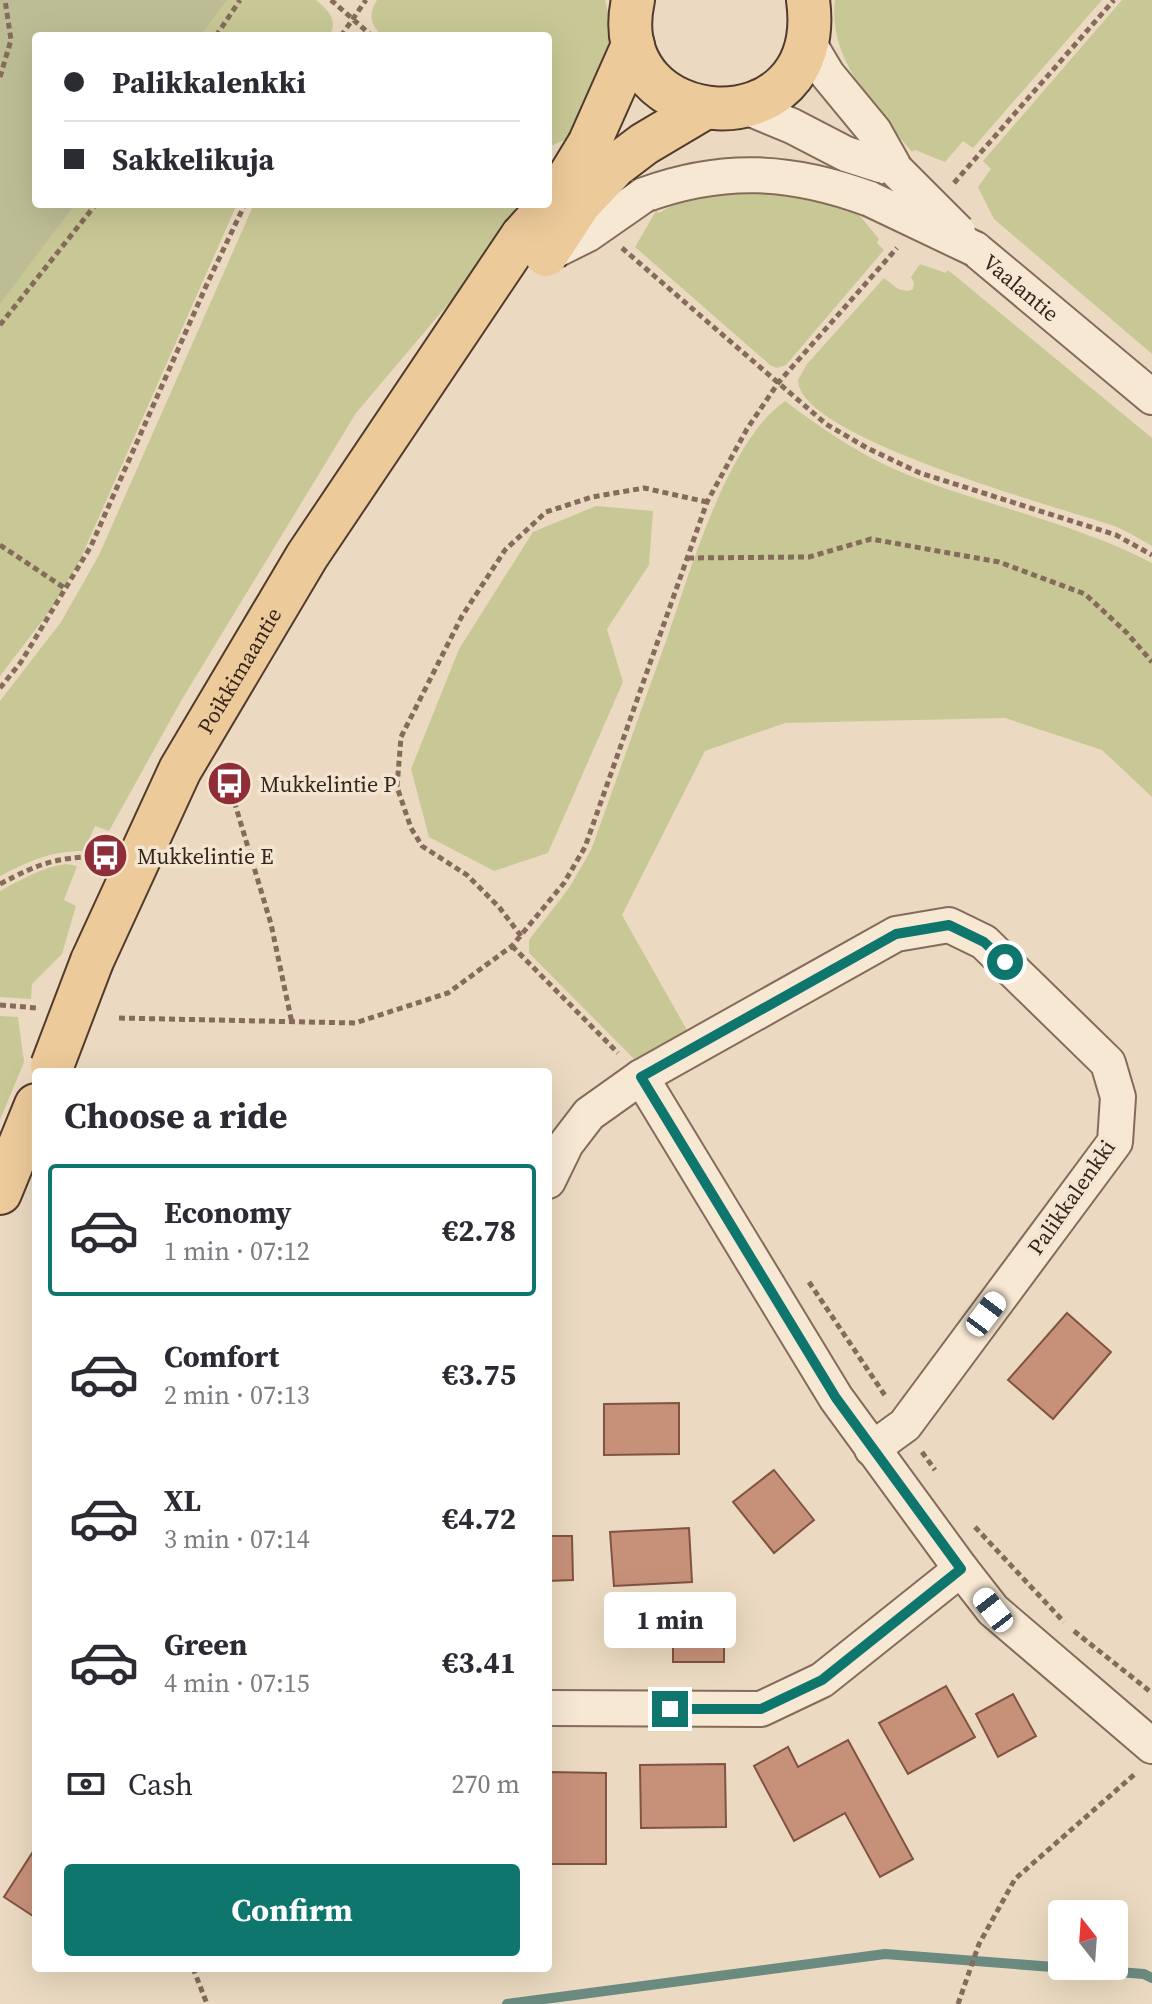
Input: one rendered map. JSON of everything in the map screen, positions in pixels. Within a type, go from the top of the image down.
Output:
[{"type":"main road","points":[[631,1],[633,45],[652,79],[684,103],[723,111],[746,107],[767,97],[785,83],[799,64],[810,15]]},
{"type":"main road","name":"Poikkimaantie","points":[[616,168],[633,45]]},
{"type":"main road","name":"Poikkimaantie","points":[[51,1068],[92,961],[180,770],[307,556],[482,298],[644,144],[703,109]]},
{"type":"main road","points":[[1,1187],[32,1114]]},
{"type":"street","name":"Vaalantie","points":[[810,15],[827,74],[874,131],[896,170],[975,249],[1152,397]]},
{"type":"street","name":"Vaalantie","points":[[746,107],[846,154],[896,170]]},
{"type":"street","points":[[616,168],[674,184],[727,174],[778,175],[831,185],[870,199],[975,249]]},
{"type":"street","name":"Palikkalenkki","points":[[552,1173],[566,1144],[589,1114],[641,1077],[896,934],[949,925],[984,942],[1108,1063],[1118,1097],[1115,1142],[905,1425],[872,1449]]},
{"type":"street","points":[[641,1077],[836,1398],[872,1449],[993,1610],[1146,1758]]},
{"type":"street","points":[[552,1708],[761,1709],[822,1680],[961,1569]]},
{"type":"path","points":[[0,77],[11,40],[5,0]]},
{"type":"path","points":[[219,32],[240,0]]},
{"type":"path","points":[[331,0],[367,32]]},
{"type":"path","points":[[344,32],[366,0]]},
{"type":"path","points":[[946,192],[1114,0]]},
{"type":"path","points":[[0,325],[93,208]]},
{"type":"path","points":[[0,688],[21,662],[91,546],[243,208]]},
{"type":"path","points":[[119,1018],[355,1023],[448,993],[512,946],[564,883],[585,847],[707,502],[747,429],[778,383],[904,240]]},
{"type":"path","points":[[618,244],[826,424],[867,448],[920,473],[1116,535],[1152,555]]},
{"type":"path","points":[[521,936],[499,907],[467,875],[422,846],[411,828],[397,787],[401,737],[462,616],[505,550],[546,512],[592,497],[644,488],[707,502]]},
{"type":"path","points":[[687,558],[809,557],[871,539],[999,562],[1085,594],[1127,633],[1152,662]]},
{"type":"path","points":[[0,545],[66,589]]},
{"type":"path","points":[[180,770],[229,784],[271,924],[292,1023]]},
{"type":"path","points":[[0,884],[39,864],[68,857],[106,856],[136,864]]},
{"type":"path","points":[[512,946],[641,1077]]},
{"type":"path","points":[[0,1005],[38,1008]]},
{"type":"path","points":[[801,1271],[938,1476]]},
{"type":"path","points":[[974,1525],[1065,1624],[1152,1693]]},
{"type":"path","points":[[958,2004],[979,1944],[1015,1879],[1146,1758]]},
{"type":"path","points":[[195,1972],[207,2004]]},
{"type":"green space","points":[[0,0],[316,0],[328,11],[333,25],[331,32],[32,32],[32,208],[235,208],[80,560],[52,608],[0,676]]},
{"type":"green space","points":[[0,0],[227,0],[203,32],[32,32],[32,208],[72,208],[0,304]]},
{"type":"green space","points":[[377,0],[605,0],[609,18],[607,53],[597,86],[574,136],[552,145],[552,32],[379,32],[372,19]]},
{"type":"green space","points":[[835,0],[1102,0],[973,148],[963,141],[945,162],[915,150],[912,152],[857,82],[839,43]]},
{"type":"green space","points":[[1122,0],[1152,0],[1152,354],[994,219],[978,187],[991,169],[983,161]]},
{"type":"green space","points":[[776,189],[862,212],[860,216],[884,250],[786,365],[777,368],[635,247],[656,211],[659,213],[687,200],[716,193]]},
{"type":"green space","points":[[252,208],[515,208],[515,225],[356,413],[181,701],[109,831],[95,826],[84,851],[40,858],[0,876],[0,701],[61,622],[99,555]]},
{"type":"green space","points":[[920,264],[946,273],[948,270],[1152,438],[1152,546],[1114,526],[992,487],[885,447],[840,425],[809,402],[798,380],[807,364],[884,278],[898,289],[913,289],[911,277]]},
{"type":"green space","points":[[785,401],[848,444],[898,471],[1095,537],[1152,563],[1152,797],[1102,750],[1005,718],[785,723],[705,751],[622,915],[692,1039],[637,1062],[529,953],[529,940],[569,888],[591,850],[698,548],[727,478],[764,420]]},
{"type":"green space","points":[[596,506],[653,511],[649,565],[607,629],[623,682],[548,853],[494,871],[429,837],[411,769],[459,649],[533,532]]},
{"type":"green space","points":[[66,864],[77,866],[64,900],[76,906],[62,954],[32,984],[31,999],[0,997],[0,891],[40,871]]},
{"type":"green space","points":[[0,1016],[18,1017],[24,1062],[0,1120]]},
{"type":"building","points":[[1067,1313],[1111,1352],[1053,1419],[1008,1380]]},
{"type":"building","points":[[679,1403],[679,1454],[604,1455],[604,1404]]},
{"type":"building","points":[[774,1470],[814,1520],[774,1553],[733,1502]]},
{"type":"building","points":[[689,1528],[692,1582],[614,1586],[610,1532]]},
{"type":"building","points":[[552,1536],[572,1536],[573,1580],[552,1581]]},
{"type":"building","points":[[673,1619],[724,1619],[724,1662],[673,1662]]},
{"type":"building","points":[[946,1686],[975,1737],[908,1774],[879,1723]]},
{"type":"building","points":[[1013,1694],[1036,1736],[998,1757],[976,1714]]},
{"type":"building","points":[[848,1740],[913,1859],[880,1877],[845,1813],[794,1841],[754,1766],[788,1747],[798,1767]]},
{"type":"building","points":[[725,1764],[726,1827],[641,1828],[640,1765]]},
{"type":"building","points":[[552,1772],[606,1773],[606,1864],[552,1864]]},
{"type":"building","points":[[32,1853],[32,1915],[4,1897]]},
{"type":"waterway","points":[[507,2004],[885,1954],[1144,1974],[1152,1978]]},
{"type":"place","name":"Mukkelintie P","points":[[229,784]]},
{"type":"place","name":"Mukkelintie E","points":[[106,856]]},
{"type":"route","points":[[670,1709],[761,1709],[822,1680],[961,1569],[836,1398],[641,1077],[896,934],[949,925],[984,942],[1005,962]]}]
